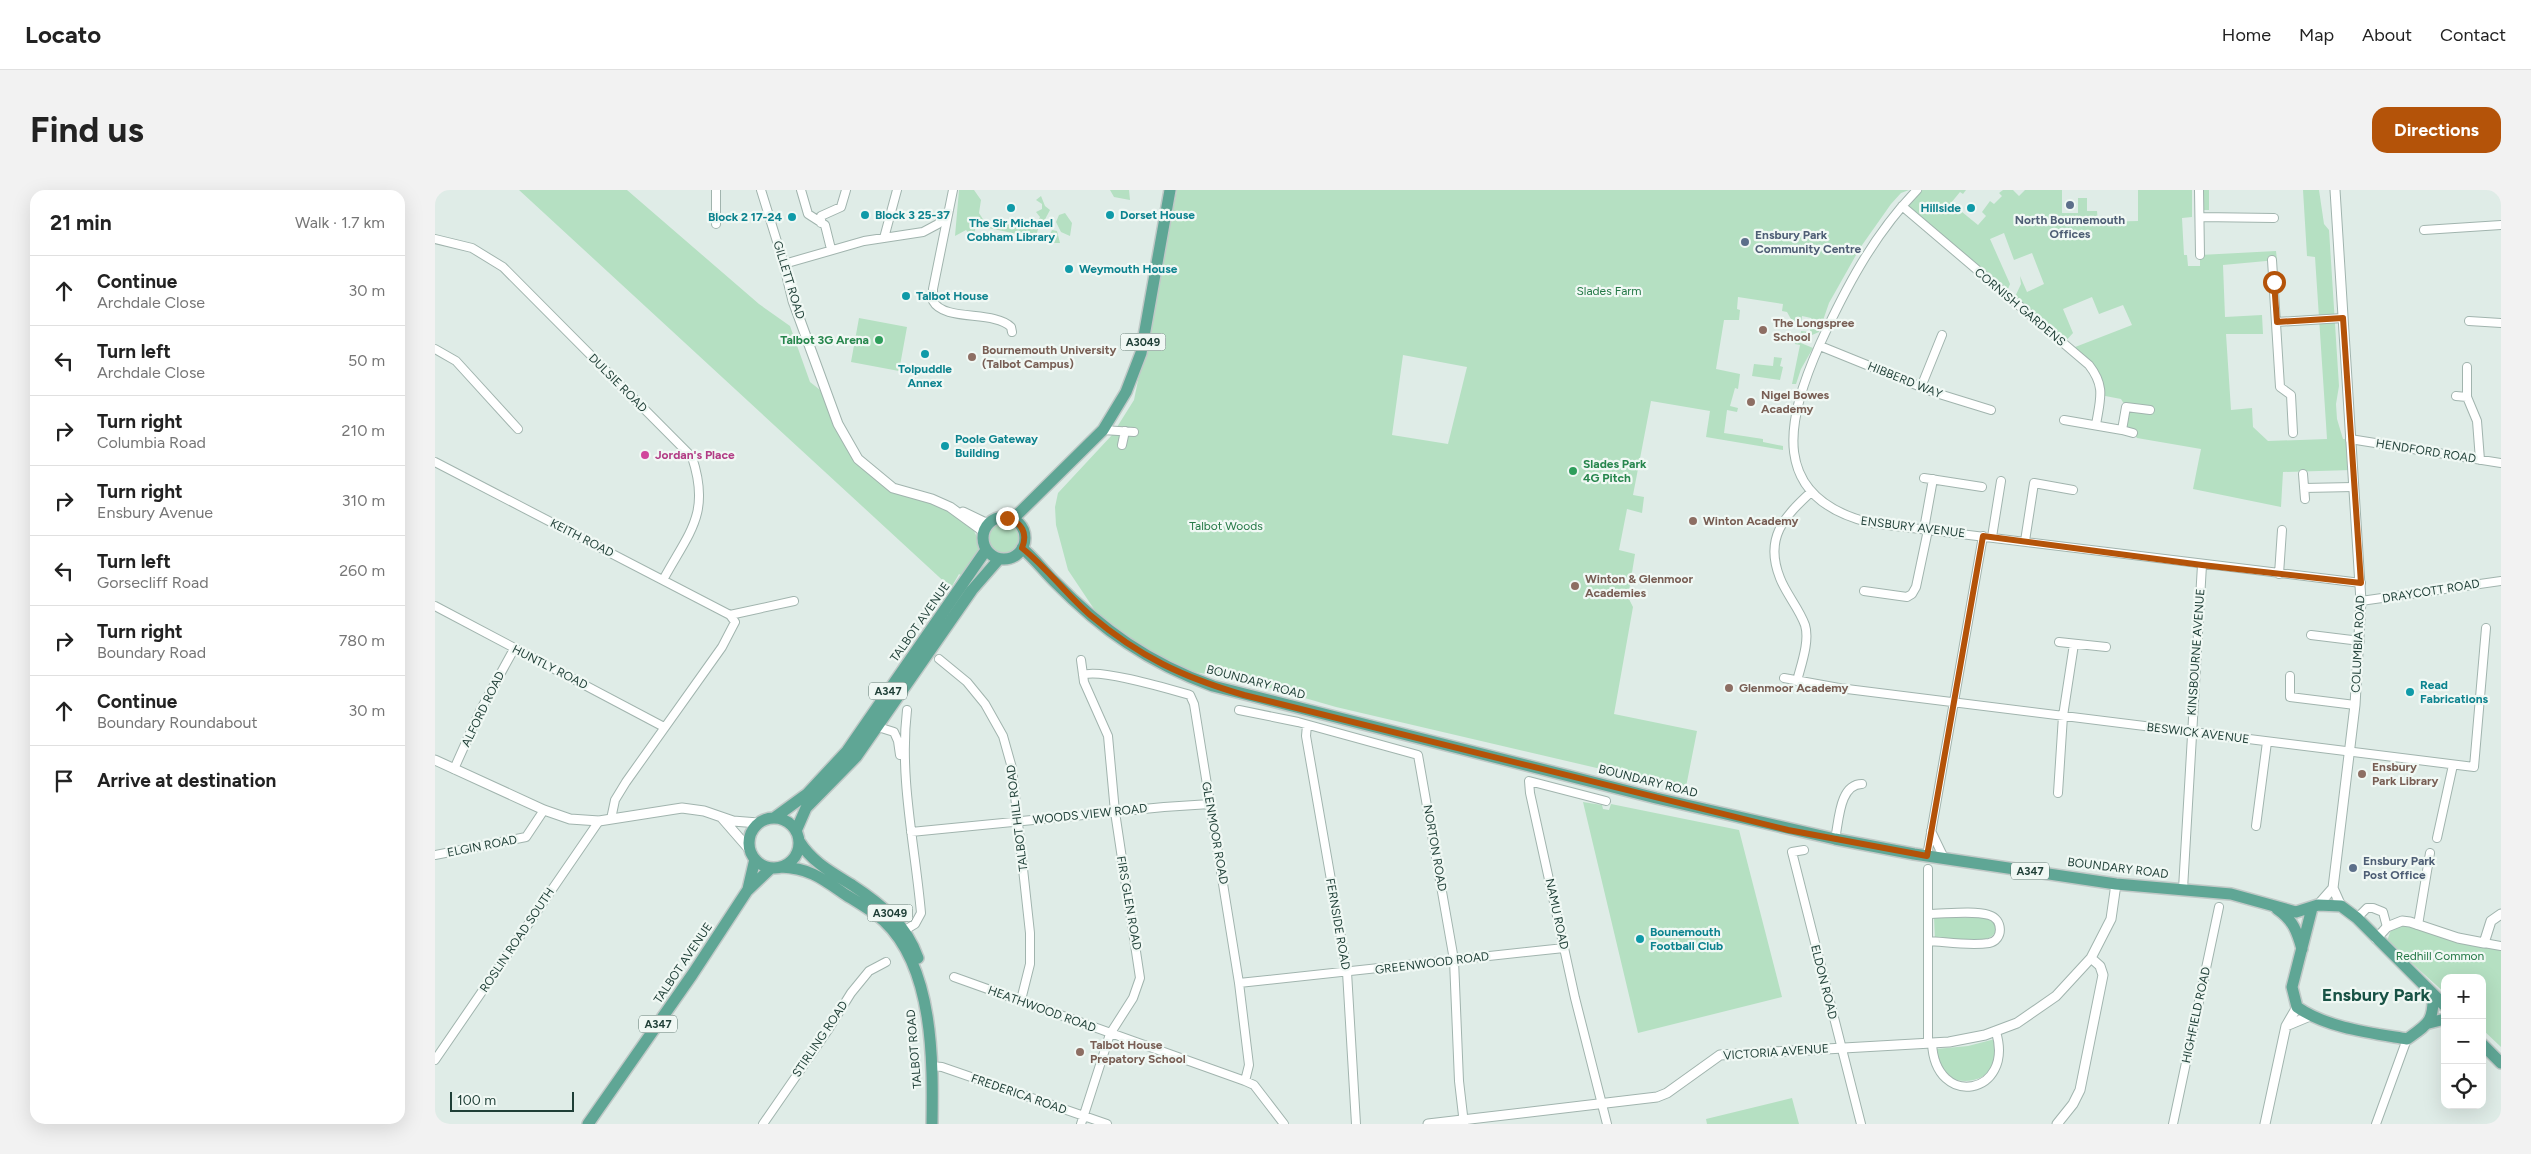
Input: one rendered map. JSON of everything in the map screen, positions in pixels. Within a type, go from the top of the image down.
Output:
[{"type":"main road","name":"A3049","points":[[1016,522],[1063,470],[1103,430],[1126,392],[1141,353],[1170,190]]},
{"type":"main road","points":[[997,519],[1016,522],[1025,536],[1020,551],[1009,558],[999,559],[986,550],[982,538],[985,528],[997,519]]},
{"type":"main road","name":"TALBOT AVENUE","points":[[774,818],[807,794],[847,751],[986,550]]},
{"type":"main road","name":"BOUNDARY ROAD","points":[[1020,551],[1090,614],[1139,652],[1179,674],[1213,686],[1664,800],[1835,839],[1927,856],[2116,884],[2231,894],[2296,912],[2315,906]]},
{"type":"main road","name":"TALBOT AVENUE","points":[[797,836],[806,808],[845,771],[878,727],[972,590],[999,559]]},
{"type":"main road","points":[[774,818],[785,820],[797,836]]},
{"type":"main road","name":"A347","points":[[758,823],[774,818]]},
{"type":"main road","points":[[758,823],[750,835],[749,849],[755,859],[776,868]]},
{"type":"main road","name":"A3049","points":[[797,836],[814,861],[872,899],[890,913],[905,930],[923,972],[928,1020]]},
{"type":"main road","name":"A347","points":[[776,868],[794,857],[797,836]]},
{"type":"main road","name":"TALBOT AVENUE","points":[[747,891],[755,859]]},
{"type":"main road","name":"TALBOT AVENUE","points":[[589,1124],[692,975],[747,891],[776,868]]},
{"type":"main road","name":"TALBOT ROAD","points":[[776,868],[803,869],[817,875],[884,922],[902,943],[913,963],[928,1020],[932,1124]]},
{"type":"main road","points":[[2315,906],[2292,987],[2297,1007],[2310,1016],[2375,1034],[2407,1039],[2429,1024],[2441,1020]]},
{"type":"main road","name":"A347","points":[[2315,906],[2341,906]]},
{"type":"main road","points":[[2341,906],[2357,918],[2441,1002]]},
{"type":"main road","name":"BOUNDARY ROAD","points":[[2273,907],[2288,917],[2295,926],[2303,951]]},
{"type":"main road","points":[[2429,1024],[2433,1010],[2433,994]]},
{"type":"main road","points":[[2486,1048],[2501,1063]]},
{"type":"street","points":[[716,190],[717,224]]},
{"type":"street","name":"GILLETT ROAD","points":[[761,190],[784,264],[793,301],[838,424],[858,459],[893,488],[931,499],[955,510],[985,528]]},
{"type":"street","points":[[801,190],[808,214],[825,225],[831,249]]},
{"type":"street","points":[[821,222],[821,216],[841,206],[846,190]]},
{"type":"street","points":[[885,238],[897,190]]},
{"type":"street","points":[[953,190],[933,292],[934,304],[941,310],[1002,321],[1011,327],[1011,332]]},
{"type":"street","name":"ENSBURY AVENUE","points":[[1917,190],[1902,206],[1867,254],[1834,311],[1800,394],[1792,434],[1797,465],[1811,492],[1835,511],[1857,520],[2202,565],[2361,583]]},
{"type":"street","points":[[2199,190],[2200,255]]},
{"type":"street","name":"COLUMBIA ROAD","points":[[2333,888],[2355,705],[2361,601],[2335,190]]},
{"type":"street","name":"CORNISH GARDENS","points":[[1902,206],[2089,365],[2098,377],[2101,388],[2096,425]]},
{"type":"street","points":[[784,264],[831,249],[923,232],[938,224],[949,210]]},
{"type":"street","points":[[2199,217],[2274,218]]},
{"type":"street","points":[[2424,230],[2501,225]]},
{"type":"street","name":"DULSIE ROAD","points":[[435,238],[472,248],[503,267],[692,457],[700,488],[699,513],[663,580]]},
{"type":"street","points":[[2272,260],[2280,387],[2291,395],[2293,433]]},
{"type":"street","points":[[2277,322],[2343,318]]},
{"type":"street","points":[[2469,321],[2501,323]]},
{"type":"street","points":[[1921,387],[1942,335]]},
{"type":"street","name":"HIBBERD WAY","points":[[1819,346],[1921,387],[1991,410]]},
{"type":"street","points":[[435,349],[462,368],[518,429]]},
{"type":"street","points":[[2467,367],[2467,397],[2477,421],[2480,460]]},
{"type":"street","points":[[2456,396],[2467,397]]},
{"type":"street","points":[[2122,430],[2126,407],[2150,410]]},
{"type":"street","points":[[2064,420],[2122,430],[2133,434]]},
{"type":"street","points":[[1103,430],[1134,432]]},
{"type":"street","points":[[1122,445],[1125,431]]},
{"type":"street","name":"HENDFORD ROAD","points":[[2350,439],[2501,463]]},
{"type":"street","name":"KEITH ROAD","points":[[435,462],[730,615]]},
{"type":"street","points":[[2303,474],[2305,499]]},
{"type":"street","points":[[1924,478],[1983,487]]},
{"type":"street","points":[[1864,591],[1907,597],[1913,594],[1916,587],[1926,530],[1933,479]]},
{"type":"street","points":[[1992,537],[2001,481]]},
{"type":"street","points":[[2025,541],[2035,484],[2073,490]]},
{"type":"street","points":[[2304,488],[2353,487]]},
{"type":"street","points":[[1797,681],[1805,649],[1806,626],[1788,594],[1777,567],[1775,544],[1777,532],[1787,515],[1811,492]]},
{"type":"street","points":[[2279,574],[2282,530]]},
{"type":"street","points":[[1927,856],[1983,536]]},
{"type":"street","name":"KINSBOURNE AVENUE","points":[[2183,889],[2202,565]]},
{"type":"street","name":"DRAYCOTT ROAD","points":[[2361,601],[2501,581]]},
{"type":"street","points":[[611,820],[619,794],[733,630],[735,622],[730,615],[794,601]]},
{"type":"street","name":"HUNTLY ROAD","points":[[435,606],[664,727]]},
{"type":"street","name":"BESWICK AVENUE","points":[[1784,678],[1823,686],[2474,767],[2486,628]]},
{"type":"street","points":[[2311,635],[2360,641]]},
{"type":"street","points":[[2059,642],[2106,648]]},
{"type":"street","points":[[2058,793],[2063,716],[2074,644]]},
{"type":"street","name":"ALFORD ROAD","points":[[454,769],[480,711],[514,649]]},
{"type":"street","name":"TALBOT HILL ROAD","points":[[939,659],[967,682],[985,704],[1003,736],[1012,768],[1030,948],[1028,975],[1021,1000]]},
{"type":"street","name":"FIRS GLEN ROAD","points":[[1081,660],[1083,675],[1108,736],[1115,812],[1140,978],[1133,998],[1110,1034],[1082,1120]]},
{"type":"street","name":"GLENMOOR ROAD","points":[[1083,675],[1097,673],[1190,695],[1239,983],[1249,1065],[1245,1081]]},
{"type":"street","points":[[2290,676],[2290,698],[2355,705]]},
{"type":"street","points":[[905,779],[904,734],[907,710]]},
{"type":"street","name":"NORTON ROAD","points":[[1239,710],[1307,725],[1418,755],[1454,960],[1459,1081],[1463,1122]]},
{"type":"street","name":"FERNSIDE ROAD","points":[[1307,725],[1306,736],[1347,972],[1356,1124]]},
{"type":"street","points":[[878,727],[890,730],[897,736],[905,779],[921,913],[915,924],[905,930]]},
{"type":"street","points":[[2256,826],[2267,742]]},
{"type":"street","points":[[435,760],[544,810],[570,819],[611,820],[682,808],[704,811],[722,818],[758,823]]},
{"type":"street","points":[[2437,838],[2453,765]]},
{"type":"street","name":"NAMU ROAD","points":[[1607,801],[1529,781],[1564,948],[1607,1124]]},
{"type":"street","points":[[1835,839],[1846,792],[1852,786],[1862,784]]},
{"type":"street","name":"WOODS VIEW ROAD","points":[[911,832],[1210,804]]},
{"type":"street","name":"ELGIN ROAD","points":[[435,855],[526,837],[544,810]]},
{"type":"street","points":[[722,818],[749,849]]},
{"type":"street","name":"ROSLIN ROAD SOUTH","points":[[435,1060],[599,821]]},
{"type":"street","points":[[1931,831],[1943,858]]},
{"type":"street","name":"ELDON ROAD","points":[[1804,850],[1791,852],[1861,1124]]},
{"type":"street","points":[[2418,925],[2430,854]]},
{"type":"street","points":[[1928,869],[1930,1043],[1935,1065],[1945,1078],[1960,1086],[1975,1085],[1989,1078],[1998,1064],[2000,1050],[1996,1032]]},
{"type":"street","name":"VICTORIA AVENUE","points":[[1429,1124],[1463,1122],[1657,1097],[1667,1093],[1720,1056],[1966,1040],[1996,1032],[2017,1024],[2045,1006],[2091,958],[2111,919],[2116,884]]},
{"type":"street","points":[[2315,906],[2333,888],[2341,906]]},
{"type":"street","name":"HIGHFIELD ROAD","points":[[2173,1124],[2219,907]]},
{"type":"street","points":[[2357,918],[2367,908],[2373,908],[2383,912],[2387,927]]},
{"type":"street","points":[[1928,914],[1989,915],[1997,920],[2000,929],[1999,936],[1990,943],[1928,942]]},
{"type":"street","points":[[2484,943],[2491,921],[2501,914]]},
{"type":"street","points":[[2376,939],[2387,927],[2402,921],[2458,938],[2501,946]]},
{"type":"street","name":"GREENWOOD ROAD","points":[[1239,983],[1564,948]]},
{"type":"street","points":[[2057,1124],[2073,1104],[2080,1090],[2103,975],[2100,966],[2091,958]]},
{"type":"street","name":"STIRLING ROAD","points":[[763,1124],[851,993],[869,971],[885,962]]},
{"type":"street","name":"HEATHWOOD ROAD","points":[[954,977],[1081,1021],[1110,1034],[1254,1085],[1284,1124]]},
{"type":"street","points":[[2265,1124],[2286,1026],[2297,1007]]},
{"type":"street","points":[[2286,1026],[2310,1016]]},
{"type":"street","points":[[2379,1122],[2407,1039]]},
{"type":"street","name":"FREDERICA ROAD","points":[[931,1066],[1082,1120],[1107,1124]]},
{"type":"green space","points":[[519,190],[627,190],[759,304],[790,326],[810,382],[829,397],[849,445],[893,488],[932,499],[974,531],[978,539],[978,555],[964,577],[959,574],[951,588]]},
{"type":"green space","points":[[959,190],[974,190],[981,200],[979,213],[986,224],[999,226],[1010,219],[1027,223],[1028,226],[1034,222],[1038,229],[1036,237],[1020,238],[1017,234],[979,226],[975,228],[975,232],[979,237],[974,239],[966,230],[955,236]]},
{"type":"green space","points":[[1110,190],[1129,190],[1130,200],[1114,197]]},
{"type":"green space","points":[[1177,190],[1909,190],[1901,193],[1891,204],[1860,248],[1829,303],[1819,332],[1812,335],[1801,333],[1801,331],[1810,332],[1811,318],[1802,316],[1801,324],[1792,321],[1787,312],[1782,311],[1783,304],[1738,297],[1737,309],[1740,310],[1739,320],[1724,320],[1716,369],[1740,374],[1738,389],[1735,388],[1730,406],[1738,408],[1737,412],[1727,410],[1724,433],[1763,439],[1763,442],[1783,446],[1783,450],[1706,437],[1710,411],[1651,401],[1633,495],[1644,497],[1642,513],[1627,509],[1619,550],[1635,554],[1628,597],[1633,607],[1614,714],[1697,731],[1686,787],[1336,707],[1242,680],[1194,672],[1148,651],[1096,612],[1068,570],[1056,525],[1055,507],[1058,493],[1112,435],[1134,400]],"holes":[[[1403,355],[1467,367],[1448,444],[1392,435]]]},
{"type":"green space","points":[[1917,190],[1966,190],[1963,194],[1960,192],[1951,203],[1978,225],[1986,216],[1982,212],[1990,201],[1994,204],[2002,196],[1999,193],[2003,190],[2013,190],[2019,196],[2025,190],[2062,190],[2062,213],[2078,213],[2078,198],[2087,198],[2087,211],[2097,211],[2098,222],[2138,221],[2138,190],[2192,190],[2192,217],[2182,218],[2184,255],[2187,255],[2188,266],[2200,266],[2200,255],[2276,251],[2277,260],[2223,265],[2225,317],[2262,315],[2263,334],[2226,334],[2231,410],[2252,408],[2253,427],[2268,441],[2327,439],[2315,257],[2307,256],[2303,190],[2319,190],[2324,224],[2329,230],[2339,386],[2336,404],[2337,419],[2343,439],[2350,439],[2352,470],[2283,472],[2281,507],[2193,489],[2201,449],[2137,438],[2133,433],[2122,430],[2126,407],[2121,399],[2100,395],[2098,377],[2070,349],[2132,325],[2123,305],[2099,314],[2092,297],[2063,309],[2073,333],[2063,344],[2013,301],[2021,284],[2020,276],[2027,292],[2044,284],[2032,253],[2014,260],[2004,233],[1990,239],[2010,284],[2006,294],[1902,206]]},
{"type":"green space","points":[[2199,190],[2209,190],[2209,210],[2199,210]]},
{"type":"green space","points":[[1041,196],[1045,206],[1050,210],[1042,225],[1038,221],[1040,217],[1036,212],[1042,209],[1042,204],[1036,200]]},
{"type":"green space","points":[[1065,213],[1072,223],[1070,236],[1061,232],[1056,222],[1059,215]]},
{"type":"green space","points":[[1052,230],[1057,231],[1060,243],[1046,243]]},
{"type":"green space","name":"Talbot 3G Arena","points":[[859,318],[907,327],[899,371],[851,362]]},
{"type":"green space","points":[[1796,341],[1813,348],[1801,369],[1796,384],[1792,384],[1800,345],[1795,344]]},
{"type":"green space","points":[[1774,357],[1782,358],[1780,366],[1783,367],[1780,380],[1752,376],[1754,364],[1773,366]]},
{"type":"green space","points":[[1000,517],[1008,517],[1019,523],[1025,538],[1019,553],[1008,559],[1000,559],[989,553],[983,542],[983,534],[989,523]]},
{"type":"green space","points":[[1583,802],[1602,805],[1603,809],[1609,810],[1611,804],[1739,830],[1782,997],[1638,1033]]},
{"type":"green space","points":[[1934,917],[1987,918],[1993,921],[1997,930],[1987,939],[1979,941],[1935,939]]},
{"type":"green space","name":"Redhill Common","points":[[2402,921],[2501,946],[2501,1047],[2486,1033],[2486,974],[2441,974],[2441,989],[2387,941],[2391,930]]},
{"type":"green space","points":[[1995,1039],[1996,1053],[1994,1064],[1988,1073],[1982,1077],[1975,1080],[1959,1081],[1946,1074],[1942,1068],[1936,1049],[1968,1046]]},
{"type":"green space","points":[[1792,1098],[1799,1124],[1707,1124],[1706,1119]]},
{"type":"place","name":"North Bournemouth Offices","points":[[2070,205]]},
{"type":"place","name":"The Sir Michael Cobham Library","points":[[1011,208]]},
{"type":"place","name":"Hillside","points":[[1971,208]]},
{"type":"place","name":"Block 3 25-37","points":[[865,215]]},
{"type":"place","name":"Dorset House","points":[[1110,215]]},
{"type":"place","name":"Block 2 17-24","points":[[792,217]]},
{"type":"place","name":"Ensbury Park Community Centre","points":[[1745,242]]},
{"type":"place","name":"Weymouth House","points":[[1069,269]]},
{"type":"place","name":"Talbot House","points":[[906,296]]},
{"type":"place","name":"The Longspree School","points":[[1763,330]]},
{"type":"place","name":"Talbot 3G Arena","points":[[879,340]]},
{"type":"place","name":"Tolpuddle Annex","points":[[925,354]]},
{"type":"place","name":"Bournemouth University (Talbot Campus)","points":[[972,357]]},
{"type":"place","name":"Nigel Bowes Academy","points":[[1751,402]]},
{"type":"place","name":"Poole Gateway Building","points":[[945,446]]},
{"type":"place","name":"Jordan's Place","points":[[645,455]]},
{"type":"place","name":"Slades Park 4G Pitch","points":[[1573,471]]},
{"type":"place","name":"Winton Academy","points":[[1693,521]]},
{"type":"place","name":"Winton & Glenmoor Academies","points":[[1575,586]]},
{"type":"place","name":"Glenmoor Academy","points":[[1729,688]]},
{"type":"place","name":"Read Fabrications","points":[[2410,692]]},
{"type":"place","name":"Ensbury Park Library","points":[[2362,774]]},
{"type":"place","name":"Ensbury Park Post Office","points":[[2353,868]]},
{"type":"place","name":"Bounemouth Football Club","points":[[1640,939]]},
{"type":"place","name":"Talbot House Prepatory School","points":[[1080,1052]]},
{"type":"district","name":"Ensbury Park","points":[[2376,995]]},
{"type":"route","points":[[1007,518],[1021,525],[1025,534],[1022,548],[1038,561],[1053,580],[1090,614],[1139,652],[1179,674],[1244,695],[1655,798],[1788,830],[1927,856],[1983,536],[2202,565],[2361,583],[2343,318],[2277,322],[2274,282]]},
{"type":"park label","name":"Slades Farm","points":[[1609,291]]},
{"type":"park label","name":"Talbot Woods","points":[[1226,526]]}]
